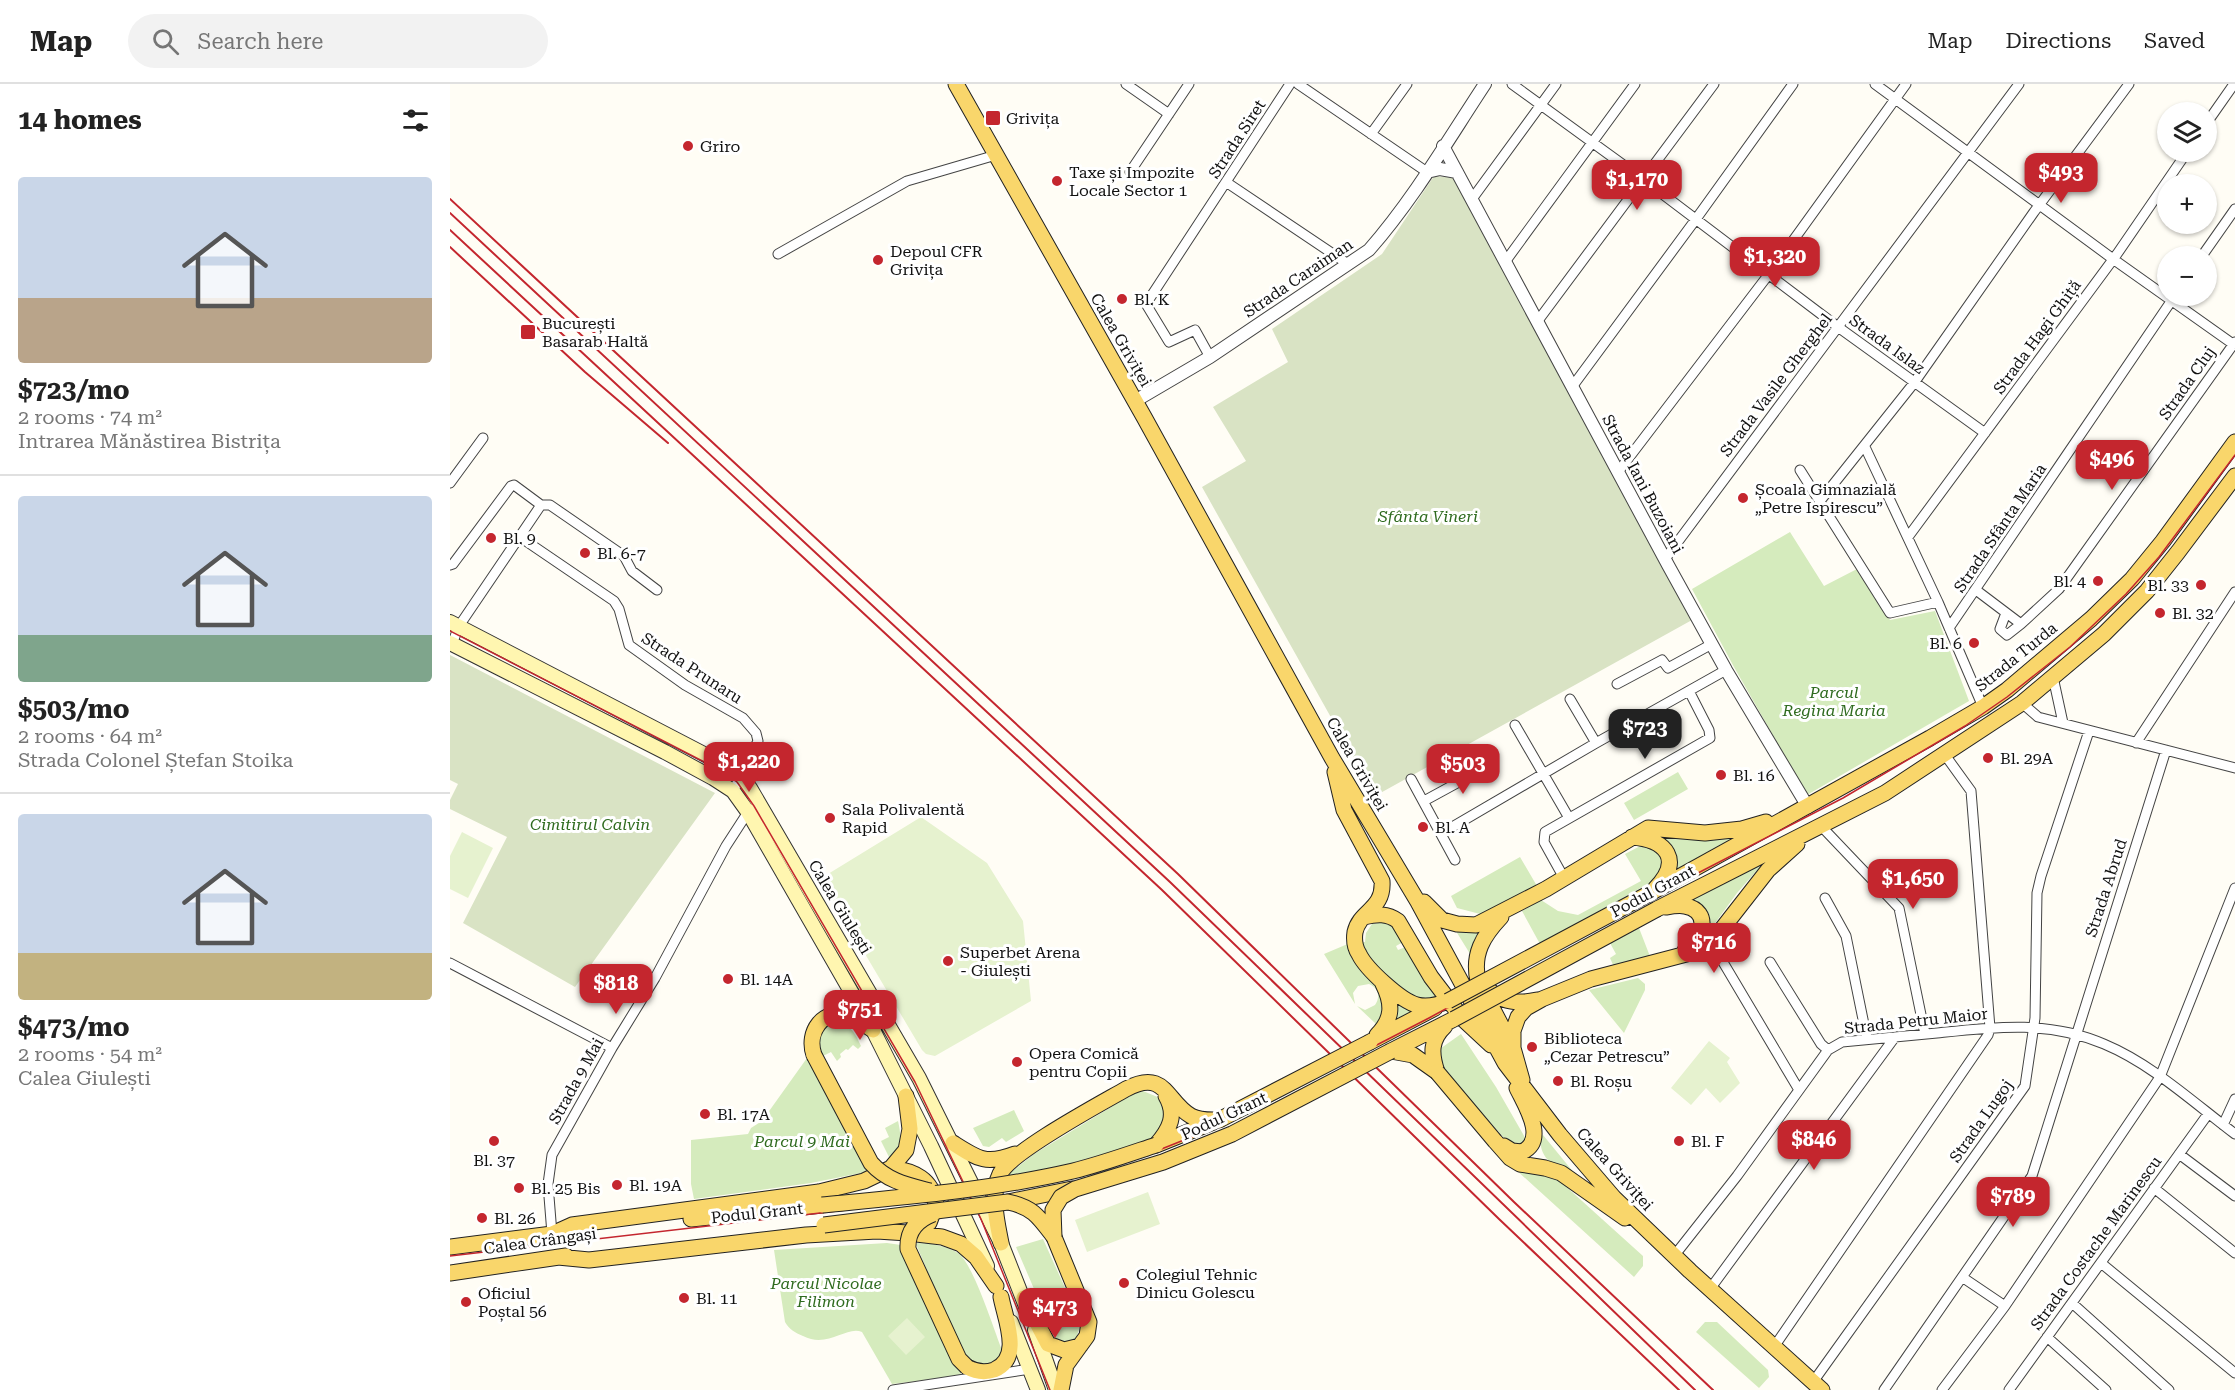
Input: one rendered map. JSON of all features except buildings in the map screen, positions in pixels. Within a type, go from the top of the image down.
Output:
[{"type":"main road","name":"Calea Griviței","points":[[956,84],[1135,401],[1332,758],[1408,884],[1524,1088],[1614,1198],[1674,1256],[1818,1386]]},
{"type":"main road","name":"Strada Turda","points":[[1763,831],[1983,706],[2007,690],[2091,619],[2132,579],[2163,542],[2235,442]]},
{"type":"main road","points":[[1506,1055],[1518,1017],[1526,1008],[1542,999],[1602,975],[1694,952],[1711,943],[1768,870],[1782,856],[1821,826],[1885,793],[2022,703],[2104,634],[2147,591],[2235,476]]},
{"type":"main road","name":"Calea Giulești","points":[[455,624],[725,765],[740,776],[761,806],[873,997],[953,1143],[1001,1243],[1024,1298],[1056,1390]]},
{"type":"main road","name":"Calea Giulești","points":[[451,643],[665,752],[732,791],[748,812],[873,1030],[932,1146],[999,1291],[1038,1390]]},
{"type":"main road","points":[[1332,758],[1344,810],[1382,881],[1378,903],[1356,929],[1357,951],[1361,959],[1402,998],[1413,1004],[1428,1006],[1448,1001]]},
{"type":"main road","points":[[1408,884],[1442,920],[1464,926],[1476,925],[1507,911],[1648,828],[1705,833],[1742,829],[1808,807]]},
{"type":"main road","name":"Podul Grant","points":[[635,1245],[1008,1202],[1075,1189],[1153,1165],[1232,1134],[1454,1019],[1657,909],[1821,826]]},
{"type":"main road","name":"Podul Grant","points":[[633,1226],[941,1194],[1013,1183],[1076,1170],[1156,1145],[1219,1120],[1370,1042],[1763,831]]},
{"type":"main road","points":[[1632,837],[1657,842],[1667,854],[1668,867],[1665,875],[1652,892]]},
{"type":"main road","points":[[1657,909],[1685,906],[1697,913],[1701,920],[1702,927],[1697,941],[1675,957]]},
{"type":"main road","points":[[1495,1140],[1519,1153],[1528,1149],[1534,1139],[1530,1117],[1478,981],[1475,964],[1480,945],[1507,911]]},
{"type":"main road","points":[[1364,917],[1380,914],[1391,916],[1398,921],[1431,977],[1463,1019],[1506,1055]]},
{"type":"main road","points":[[1434,930],[1478,981],[1502,1000],[1526,1002],[1542,999]]},
{"type":"main road","points":[[1370,1042],[1386,1025],[1391,1009],[1388,993],[1381,979]]},
{"type":"main road","points":[[873,1030],[851,1017],[840,1014],[826,1017],[814,1029],[812,1035],[814,1055],[867,1157],[876,1169],[895,1182],[941,1194]]},
{"type":"main road","points":[[1437,1072],[1433,1058],[1433,1044],[1439,1032],[1454,1019]]},
{"type":"main road","points":[[1391,1051],[1413,1055],[1437,1072],[1510,1158],[1520,1164],[1551,1169],[1565,1176],[1655,1238]]},
{"type":"main road","points":[[1001,1243],[995,1207],[998,1177],[1005,1166],[1023,1151],[1132,1085],[1149,1082],[1170,1094],[1191,1116],[1206,1120],[1219,1120]]},
{"type":"main road","points":[[1156,1145],[1167,1132],[1172,1116],[1170,1102],[1162,1088]]},
{"type":"main road","points":[[552,1234],[572,1225],[831,1190],[864,1181],[891,1168],[902,1157],[910,1140],[906,1096]]},
{"type":"main road","points":[[953,1143],[974,1156],[986,1160],[995,1161],[1023,1151]]},
{"type":"main road","points":[[891,1168],[921,1176],[933,1193],[936,1204],[933,1215],[920,1234]]},
{"type":"main road","points":[[1054,1237],[1053,1210],[1061,1197],[1075,1189]]},
{"type":"main road","points":[[1008,1202],[1028,1207],[1054,1237],[1087,1314],[1089,1330],[1066,1365],[1061,1390]]},
{"type":"main road","points":[[558,1257],[589,1260],[828,1233],[877,1231],[920,1234],[942,1237],[961,1244],[976,1257],[999,1291],[1011,1345],[1008,1358],[1000,1367],[990,1371],[978,1371],[967,1367],[959,1359],[909,1249],[910,1235],[918,1222],[926,1216],[948,1210]]},
{"type":"main road","name":"Calea Crângași","points":[[450,1247],[633,1226]]},
{"type":"main road","name":"Calea Crângași","points":[[450,1272],[635,1245]]},
{"type":"main road","points":[[1024,1298],[1048,1344],[1064,1350],[1080,1346]]},
{"type":"street","points":[[1126,84],[1169,114]]},
{"type":"street","points":[[1130,172],[1189,84]]},
{"type":"street","name":"Strada Siret","points":[[1210,357],[1194,330],[1169,342],[1146,304],[1290,84]]},
{"type":"street","points":[[1298,84],[1427,172],[1440,170],[1457,172]]},
{"type":"street","points":[[1371,134],[1407,84]]},
{"type":"street","name":"Strada Caraiman","points":[[1135,401],[1210,357],[1369,250],[1427,172],[1485,84]]},
{"type":"street","name":"Strada Islaz","points":[[1512,84],[1644,180],[1838,327],[1985,433]]},
{"type":"street","points":[[1472,199],[1556,84]]},
{"type":"street","points":[[1505,262],[1635,84]]},
{"type":"street","points":[[1537,322],[1714,84]]},
{"type":"street","points":[[1572,387],[1793,84]]},
{"type":"street","points":[[1875,84],[2113,259],[2157,287]]},
{"type":"street","points":[[1618,472],[1769,274],[1906,84]]},
{"type":"street","name":"Strada Vasile Gherghel","points":[[1665,559],[2019,84]]},
{"type":"street","points":[[1820,501],[1914,383],[2129,84]]},
{"type":"street","points":[[2217,108],[2234,84]]},
{"type":"street","name":"Strada Iani Buzoiani","points":[[1443,146],[1726,670],[1808,807]]},
{"type":"street","points":[[778,254],[907,181],[996,155]]},
{"type":"street","name":"Strada Hagi Ghiță","points":[[1908,537],[2113,259],[2180,162]]},
{"type":"street","points":[[1226,182],[1348,264]]},
{"type":"street","points":[[2209,246],[2235,209]]},
{"type":"street","name":"Strada Sfânta Maria","points":[[1949,628],[2169,306]]},
{"type":"street","points":[[2185,306],[2234,343]]},
{"type":"street","name":"Strada Cluj","points":[[2021,624],[2060,589],[2234,343]]},
{"type":"street","points":[[450,483],[483,438]]},
{"type":"street","points":[[1865,447],[1938,602],[1983,706]]},
{"type":"street","points":[[1800,470],[1890,613],[1938,602]]},
{"type":"street","points":[[450,565],[514,485],[541,505],[550,505],[624,556],[632,570],[657,591]]},
{"type":"street","points":[[451,643],[455,624],[541,505]]},
{"type":"street","name":"Strada Prunaru","points":[[520,537],[614,601],[619,609],[629,645],[685,685],[743,718],[758,737],[758,741],[732,791]]},
{"type":"street","points":[[1976,590],[2021,624],[2007,635],[2000,629],[2006,613]]},
{"type":"street","points":[[2136,743],[2235,592]]},
{"type":"street","points":[[1617,684],[1662,660],[1668,668],[1712,644]]},
{"type":"street","points":[[1442,833],[1726,670]]},
{"type":"street","points":[[2053,677],[2063,723]]},
{"type":"street","points":[[1564,878],[1543,837],[1545,832],[1710,738],[1709,730],[1689,691]]},
{"type":"street","points":[[1570,699],[1596,743]]},
{"type":"street","points":[[2022,703],[2038,717],[2235,768]]},
{"type":"street","points":[[1515,724],[1569,819]]},
{"type":"street","name":"Strada Lugoj","points":[[1818,1386],[2021,1093],[2026,1080],[2035,1026],[2037,892],[2089,731]]},
{"type":"street","name":"Strada Abrud","points":[[1884,1390],[2032,1176],[2166,750]]},
{"type":"street","points":[[1774,1347],[1981,1045],[1990,1028],[1971,791],[1946,755]]},
{"type":"street","points":[[1424,801],[1490,765]]},
{"type":"street","points":[[1411,779],[1455,860]]},
{"type":"street","points":[[748,812],[754,806],[761,806]]},
{"type":"street","name":"Strada 9 Mai","points":[[552,1234],[548,1184],[552,1155],[612,1048],[655,978],[726,846],[748,812]]},
{"type":"street","points":[[1821,826],[1899,908],[1925,1034]]},
{"type":"street","points":[[1942,1390],[2005,1306],[2160,1077],[2235,888]]},
{"type":"street","points":[[1825,898],[1846,936],[1867,1039]]},
{"type":"street","points":[[1717,952],[1799,1090]]},
{"type":"street","points":[[1770,962],[1821,1044],[1828,1050]]},
{"type":"street","points":[[450,963],[612,1048]]},
{"type":"street","name":"Strada Petru Maior","points":[[1674,1256],[1737,1176],[1828,1050],[1842,1042],[2035,1026],[2076,1034],[2105,1044],[2160,1077],[2235,1134]]},
{"type":"street","points":[[1710,1289],[1895,1037]]},
{"type":"street","points":[[2223,1125],[2235,1099]]},
{"type":"street","name":"Strada Costache Marinescu","points":[[2009,1390],[2208,1114]]},
{"type":"street","points":[[2179,1154],[2235,1196]]},
{"type":"street","points":[[2154,1188],[2235,1253]]},
{"type":"street","points":[[2101,1263],[2235,1373]]},
{"type":"street","points":[[1962,1277],[2005,1306]]},
{"type":"street","points":[[2072,1303],[2169,1390]]},
{"type":"street","points":[[2047,1337],[2106,1390]]},
{"type":"street","points":[[893,1390],[1030,1370]]},
{"type":"green space","name":"Sfânta Vineri","points":[[1434,176],[1455,178],[1692,620],[1375,796],[1202,487],[1246,461],[1213,407],[1288,362],[1272,329],[1382,254]]},
{"type":"green space","name":"Parcul Regina Maria","points":[[1790,532],[1824,586],[1857,569],[1890,620],[1935,611],[1969,701],[1807,795],[1692,589]]},
{"type":"green space","name":"Cimitirul Calvin","points":[[450,655],[715,793],[575,987],[463,923],[507,837],[450,809],[450,800],[458,784],[450,780]]},
{"type":"green space","points":[[1678,772],[1688,789],[1634,820],[1624,803]]},
{"type":"green space","name":"Superbet Arena - Giulești","points":[[921,817],[987,863],[1023,921],[1031,1001],[935,1056],[926,1054],[922,1050],[823,883],[828,874]]},
{"type":"green space","points":[[462,832],[493,848],[468,898],[450,889],[450,856]]},
{"type":"green space","points":[[1751,832],[1674,873],[1652,833]]},
{"type":"green space","points":[[1646,843],[1666,860],[1655,880],[1540,944],[1522,911],[1541,900],[1558,911],[1578,915],[1641,881],[1625,854]]},
{"type":"green space","points":[[1520,857],[1537,886],[1484,915],[1457,908],[1451,896]]},
{"type":"green space","points":[[1766,860],[1737,893],[1705,937],[1690,897]]},
{"type":"green space","points":[[1392,921],[1405,941],[1396,946],[1398,950],[1408,946],[1439,999],[1398,1022],[1376,1024],[1357,1006],[1365,1010],[1375,1005],[1378,998],[1376,990],[1369,984],[1358,986],[1353,993],[1355,1004],[1324,954],[1350,943],[1365,942],[1366,933],[1372,924]]},
{"type":"green space","points":[[1484,926],[1472,957],[1454,928]]},
{"type":"green space","points":[[1639,928],[1651,959],[1614,967],[1610,958],[1616,954],[1610,943]]},
{"type":"green space","points":[[1638,978],[1645,984],[1645,990],[1624,1033],[1589,990]]},
{"type":"green space","points":[[833,1020],[851,1029],[861,1046],[858,1049],[853,1045],[848,1050],[846,1049],[837,1061],[831,1052],[819,1058],[816,1051],[821,1027]]},
{"type":"green space","points":[[1461,1034],[1496,1087],[1527,1141],[1525,1144],[1510,1145],[1441,1066],[1437,1051]]},
{"type":"green space","points":[[1709,1041],[1730,1058],[1727,1062],[1740,1083],[1720,1103],[1706,1088],[1691,1105],[1671,1088]]},
{"type":"green space","name":"Parcul 9 Mai","points":[[807,1058],[871,1171],[811,1183],[694,1199],[691,1184],[691,1140],[748,1134],[751,1128],[762,1121]]},
{"type":"green space","points":[[1143,1091],[1160,1098],[1167,1118],[1154,1138],[1055,1168],[1005,1177],[1034,1154],[1134,1093]]},
{"type":"green space","points":[[1014,1110],[1024,1131],[1006,1142],[1002,1138],[989,1147],[983,1146],[973,1128]]},
{"type":"green space","points":[[898,1121],[900,1142],[890,1159],[881,1141],[889,1137],[885,1128]]},
{"type":"green space","points":[[1543,1135],[1575,1174],[1550,1162],[1541,1145],[1540,1137]]},
{"type":"green space","points":[[1503,1158],[1551,1173],[1643,1256],[1643,1266],[1634,1277]]},
{"type":"green space","points":[[1148,1192],[1160,1224],[1087,1252],[1075,1220]]},
{"type":"green space","points":[[1043,1239],[1081,1323],[1076,1339],[1068,1344],[1056,1340],[1016,1247]]},
{"type":"green space","name":"Parcul Nicolae Filimon","points":[[887,1243],[901,1245],[962,1376],[892,1384],[862,1332],[850,1332],[829,1339],[812,1339],[795,1332],[785,1322],[774,1250]]},
{"type":"green space","points":[[917,1243],[949,1248],[964,1259],[989,1313],[1002,1350],[999,1361],[982,1368],[962,1354]]},
{"type":"green space","points":[[907,1318],[925,1337],[906,1355],[888,1336]]},
{"type":"green space","points":[[1705,1322],[1717,1322],[1768,1370],[1769,1377],[1759,1388],[1696,1332]]},
{"type":"tram line","points":[[450,1256],[889,1205],[1018,1187],[1081,1175],[1159,1150],[1224,1124],[1843,798],[1965,726],[2007,697],[2070,647],[2126,594],[2159,557],[2235,455]]},
{"type":"tram line","points":[[450,631],[718,769],[737,782],[754,806],[915,1082],[981,1219],[1050,1390]]},
{"type":"railway","points":[[450,199],[1178,874],[1514,1202],[1713,1390]]},
{"type":"railway","points":[[450,213],[1170,882],[1695,1390]]},
{"type":"railway","points":[[450,230],[1162,890],[1499,1219],[1679,1390]]},
{"type":"railway","points":[[450,247],[585,372],[668,443]]},
{"type":"place","name":"Grivița","points":[[993,118]]},
{"type":"place","name":"Griro","points":[[688,146]]},
{"type":"place","name":"Taxe și Impozite Locale Sector 1","points":[[1057,181]]},
{"type":"place","name":"Depoul CFR Grivița","points":[[878,260]]},
{"type":"place","name":"Bl. K","points":[[1122,299]]},
{"type":"place","name":"București Basarab Haltă","points":[[528,332]]},
{"type":"place","name":"Școala Gimnazială „Petre Ispirescu”","points":[[1743,498]]},
{"type":"place","name":"Bl. 9","points":[[491,538]]},
{"type":"place","name":"Bl. 6-7","points":[[585,553]]},
{"type":"place","name":"Bl. 4","points":[[2098,581]]},
{"type":"place","name":"Bl. 33","points":[[2201,585]]},
{"type":"place","name":"Bl. 32","points":[[2160,613]]},
{"type":"place","name":"Bl. 6","points":[[1974,643]]},
{"type":"place","name":"Bl. 29A","points":[[1988,758]]},
{"type":"place","name":"Bl. 16","points":[[1721,775]]},
{"type":"place","name":"Sala Polivalentă Rapid","points":[[830,818]]},
{"type":"place","name":"Bl. A","points":[[1423,827]]},
{"type":"place","name":"Superbet Arena - Giulești","points":[[948,961]]},
{"type":"place","name":"Bl. 14A","points":[[728,979]]},
{"type":"place","name":"Biblioteca „Cezar Petrescu”","points":[[1532,1047]]},
{"type":"place","name":"Opera Comică pentru Copii","points":[[1017,1062]]},
{"type":"place","name":"Bl. Roșu","points":[[1558,1081]]},
{"type":"place","name":"Bl. 17A","points":[[705,1114]]},
{"type":"place","name":"Bl. 37","points":[[494,1141]]},
{"type":"place","name":"Bl. F","points":[[1679,1141]]},
{"type":"place","name":"Bl. 19A","points":[[617,1185]]},
{"type":"place","name":"Bl. 25 Bis","points":[[519,1188]]},
{"type":"place","name":"Bl. 26","points":[[482,1218]]},
{"type":"place","name":"Colegiul Tehnic Dinicu Golescu","points":[[1124,1283]]},
{"type":"place","name":"Bl. 11","points":[[684,1298]]},
{"type":"place","name":"Oficiul Poștal 56","points":[[466,1302]]}]
